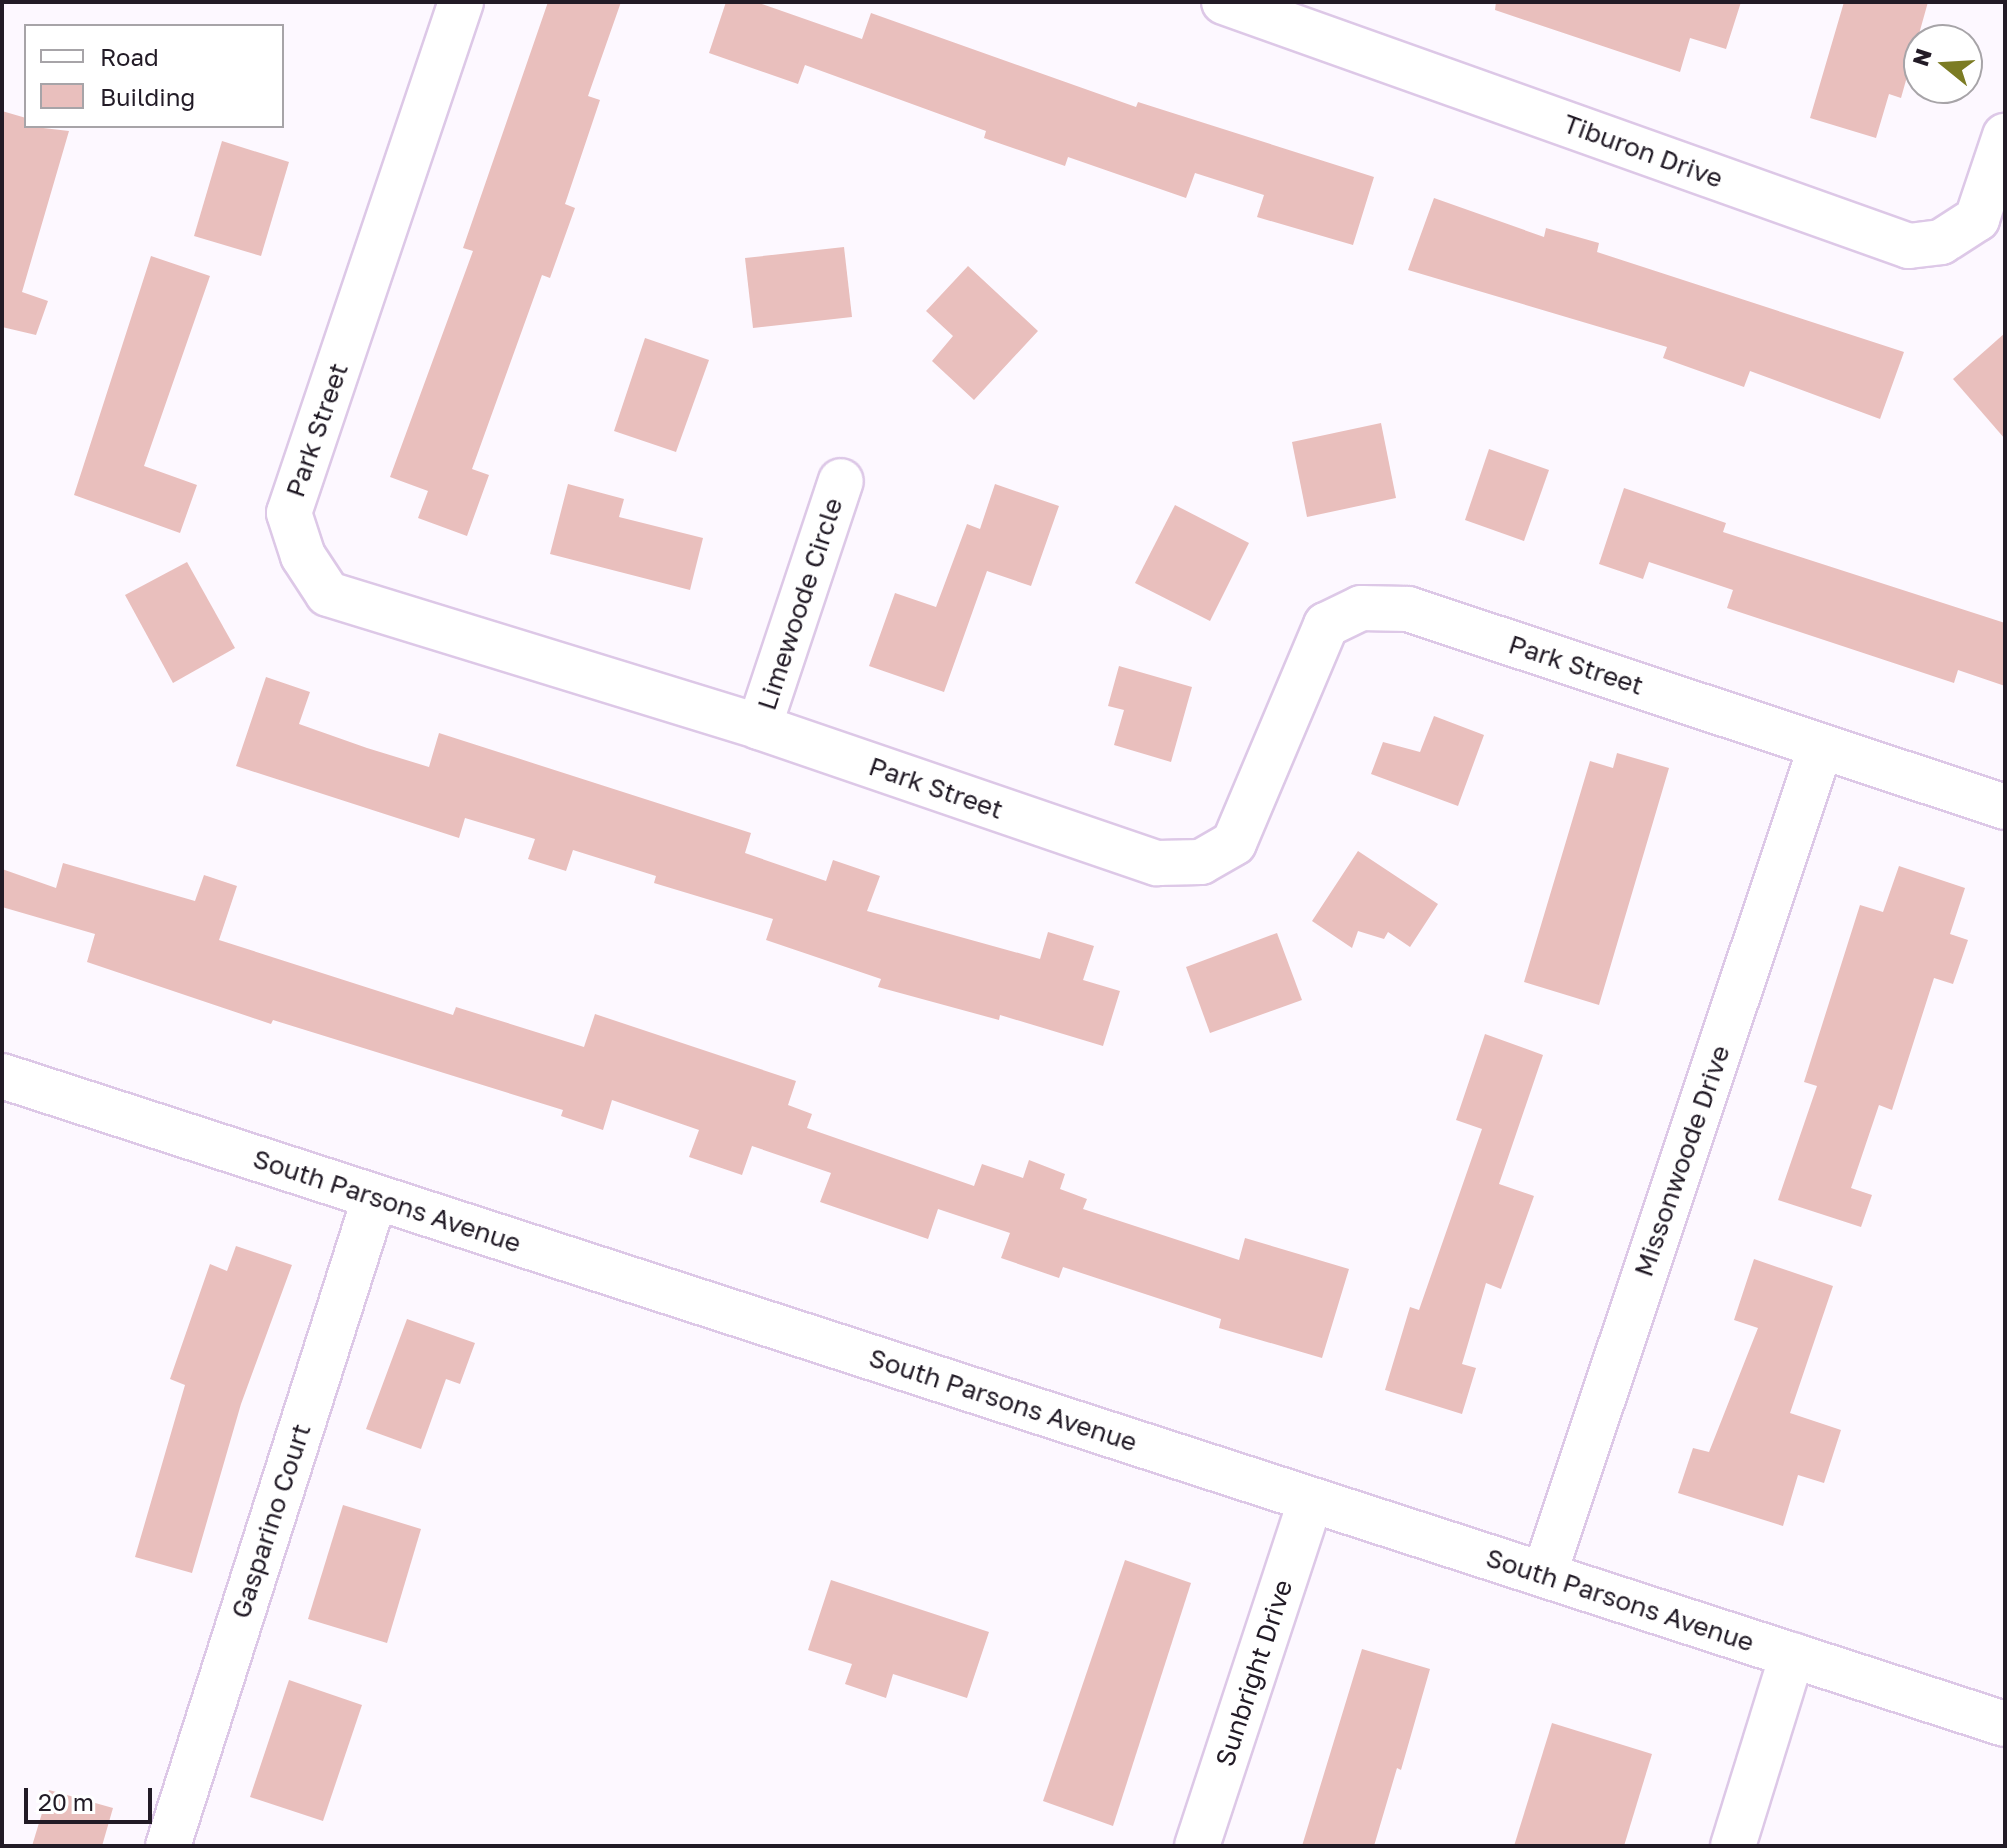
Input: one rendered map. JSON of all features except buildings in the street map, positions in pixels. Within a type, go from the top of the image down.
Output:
[{"type":"street","name":"Park Street","points":[[461,2],[289,513],[303,556],[328,594],[759,727],[1157,863],[1201,862],[1234,843],[1326,625],[1361,608],[1408,609],[2005,807]]},
{"type":"street","name":"Tiburon Drive","points":[[1224,2],[1909,246],[1941,242],[1977,219],[2005,136]]},
{"type":"street","name":"Limewoode Circle","points":[[759,727],[841,481]]},
{"type":"street","name":"Missonwoode Drive","points":[[1544,1575],[1821,746]]},
{"type":"street","name":"South Parsons Avenue","points":[[2,1076],[2005,1724]]},
{"type":"street","name":"Gasparino Court","points":[[168,1846],[375,1197]]},
{"type":"street","name":"Sunbright Drive","points":[[1197,1846],[1311,1500]]},
{"type":"street","points":[[1733,1846],[1792,1655]]}]
